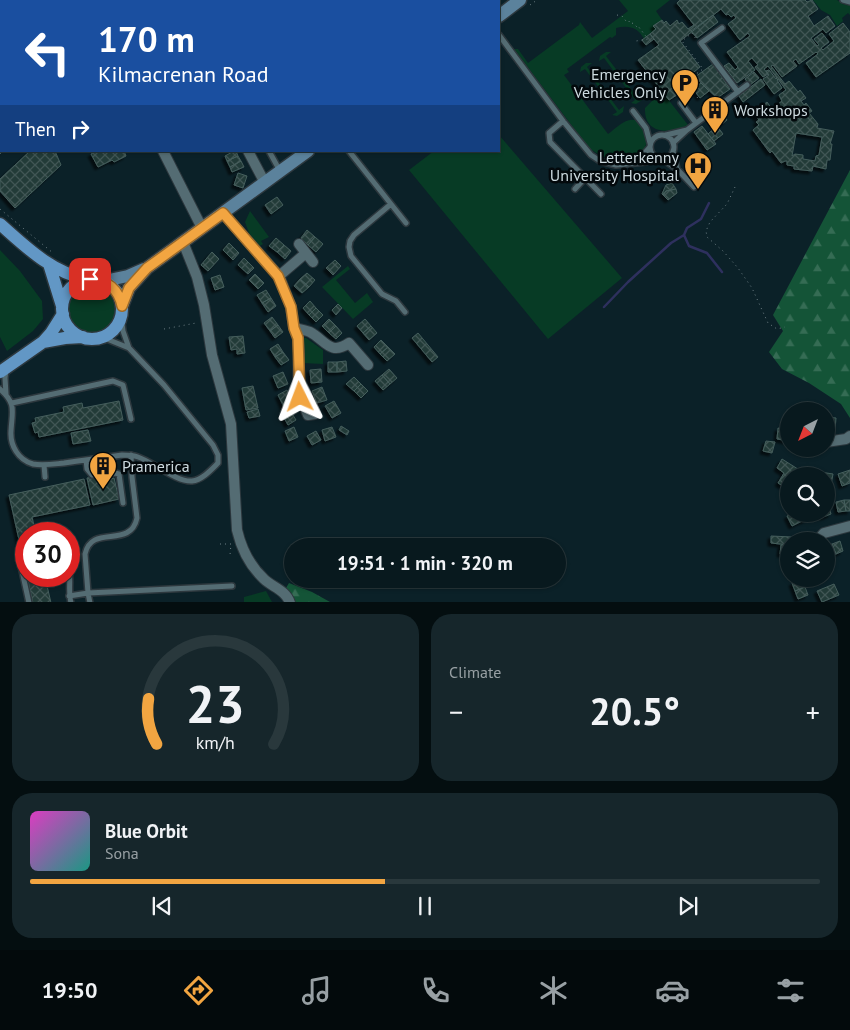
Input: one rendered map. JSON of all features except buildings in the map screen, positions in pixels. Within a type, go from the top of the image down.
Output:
[{"type":"main road","points":[[500,15],[520,0]]},
{"type":"main road","points":[[104,281],[128,276],[147,268],[307,152]]},
{"type":"main road","points":[[0,224],[52,259],[69,276],[104,281],[115,289],[120,297],[122,310]]},
{"type":"main road","points":[[52,259],[63,310],[70,329],[84,337]]},
{"type":"main road","points":[[43,342],[65,338],[84,337],[93,339],[110,333],[116,327],[129,288],[147,268]]},
{"type":"main road","points":[[3,370],[43,342],[51,333],[63,310],[64,298],[68,291],[78,282],[86,279]]},
{"type":"street","points":[[164,152],[202,228]]},
{"type":"street","points":[[249,152],[265,183]]},
{"type":"street","points":[[223,213],[278,276],[291,307],[294,328],[298,338],[300,397],[308,415],[315,414]]},
{"type":"street","points":[[184,242],[197,277],[204,305],[212,356],[231,424],[240,541],[254,568],[264,580],[282,591],[290,602]]},
{"type":"street","points":[[299,244],[313,262]]},
{"type":"street","points":[[278,276],[306,253]]},
{"type":"street","points":[[294,328],[310,332],[332,348],[341,348],[349,343],[368,365]]},
{"type":"street","points":[[835,441],[846,439],[850,436]]},
{"type":"street","points":[[830,532],[850,526]]},
{"type":"lane","points":[[843,0],[850,2]]},
{"type":"lane","points":[[722,28],[701,43],[738,92]]},
{"type":"lane","points":[[500,36],[584,148],[595,158],[616,165],[669,157],[673,151]]},
{"type":"lane","points":[[673,143],[747,84]]},
{"type":"lane","points":[[681,103],[696,123]]},
{"type":"lane","points":[[633,111],[646,128],[652,153],[677,169],[694,187]]},
{"type":"lane","points":[[563,121],[551,130],[549,139],[552,145],[601,194]]},
{"type":"lane","points":[[646,128],[671,139],[677,169]]},
{"type":"lane","points":[[636,163],[653,138],[687,130]]},
{"type":"lane","points":[[270,152],[280,172]]},
{"type":"lane","points":[[350,152],[406,223]]},
{"type":"lane","points":[[574,189],[585,178]]},
{"type":"lane","points":[[391,204],[354,235],[350,241],[350,253],[382,294],[396,300],[405,312]]},
{"type":"lane","points":[[122,310],[124,331],[129,348]]},
{"type":"lane","points":[[0,389],[12,403],[12,444],[16,452],[31,464],[44,465],[122,455],[143,459],[180,478],[192,481],[203,476],[218,463],[218,455],[213,445],[178,401],[129,348],[102,337]]},
{"type":"lane","points":[[3,370],[6,394]]},
{"type":"lane","points":[[12,403],[113,381],[123,385],[131,419]]},
{"type":"lane","points":[[90,602],[86,548],[97,538],[127,534],[136,525],[137,518],[131,456]]},
{"type":"lane","points":[[86,460],[88,469],[94,476],[119,474],[124,503]]},
{"type":"lane","points":[[44,465],[45,477]]},
{"type":"lane","points":[[69,596],[88,593],[232,586]]},
{"type":"lane","points":[[25,587],[28,602]]},
{"type":"lane","points":[[70,587],[69,596],[71,602]]},
{"type":"path","points":[[617,15],[638,26],[648,38],[636,41]]},
{"type":"path","points":[[681,103],[683,94],[697,84],[692,77],[703,69],[682,41],[692,33],[696,39]]},
{"type":"path","points":[[691,88],[700,101]]},
{"type":"path","points":[[735,187],[727,204],[710,222],[706,231],[707,237],[724,251],[738,268],[752,288],[768,322],[777,329],[784,327]]},
{"type":"path","points":[[0,209],[52,259]]},
{"type":"path","points":[[164,329],[207,321]]},
{"type":"path","points":[[220,544],[231,544],[230,555]]},
{"type":"green space","points":[[619,0],[670,0],[656,11],[662,20],[653,26],[656,29],[644,39],[636,29],[616,28],[616,35],[612,38],[610,37],[567,69],[569,72],[564,75],[608,134],[626,121],[638,121],[645,136],[645,148],[636,158],[622,161],[607,158],[588,147],[514,49],[518,49],[528,63],[579,25],[580,22],[592,38],[628,11]]},
{"type":"green space","points":[[813,0],[837,0],[843,4],[850,5],[850,15],[848,13],[842,18],[843,21],[837,26],[830,15],[821,10]]},
{"type":"green space","points":[[606,52],[611,52],[606,56],[638,98],[643,94],[642,100],[636,104],[631,103],[635,100],[604,58],[599,61],[600,56]]},
{"type":"green space","points":[[586,63],[592,63],[587,67],[619,110],[624,106],[623,112],[617,116],[612,115],[617,112],[585,69],[580,72],[581,67]]},
{"type":"green space","points":[[657,85],[688,125],[666,131],[653,128],[649,123],[645,108],[656,97],[655,88]]},
{"type":"green space","points":[[500,136],[622,278],[548,339],[409,170],[433,152],[500,152]]},
{"type":"green space","points":[[850,170],[850,418],[841,404],[809,383],[782,369],[769,352],[783,331],[773,315]]},
{"type":"green space","points":[[250,211],[269,237],[261,241],[263,244],[258,247],[249,233],[245,222]]},
{"type":"green space","points":[[0,250],[20,271],[42,301],[43,319],[33,331],[7,351],[0,337]]},
{"type":"green space","points":[[348,266],[350,269],[336,280],[355,303],[367,293],[373,302],[353,319],[322,287]]},
{"type":"green space","points":[[92,283],[106,287],[113,294],[117,308],[113,322],[106,329],[92,333],[78,329],[71,322],[67,308],[71,294],[78,287]]},
{"type":"green space","points":[[304,338],[323,350],[323,364],[303,363],[302,341]]},
{"type":"green space","points":[[286,588],[302,588],[330,602],[292,602]]},
{"type":"green space","points":[[266,591],[272,602],[244,602],[244,597]]},
{"type":"waterway","points":[[604,307],[628,282],[671,243],[684,235],[687,228],[701,219],[709,203]]},
{"type":"waterway","points":[[684,235],[689,246],[707,253],[722,272]]},
{"type":"place","name":"Emergency Vehicles Only","points":[[685,107]]},
{"type":"place","name":"Workshops","points":[[715,134]]},
{"type":"place","name":"Letterkenny University Hospital","points":[[698,190]]},
{"type":"place","name":"Pramerica","points":[[103,490]]},
{"type":"route","points":[[90,279],[104,281],[112,286],[120,297],[122,306],[129,288],[147,268],[223,213],[278,276],[284,286],[298,338],[300,397]]}]
